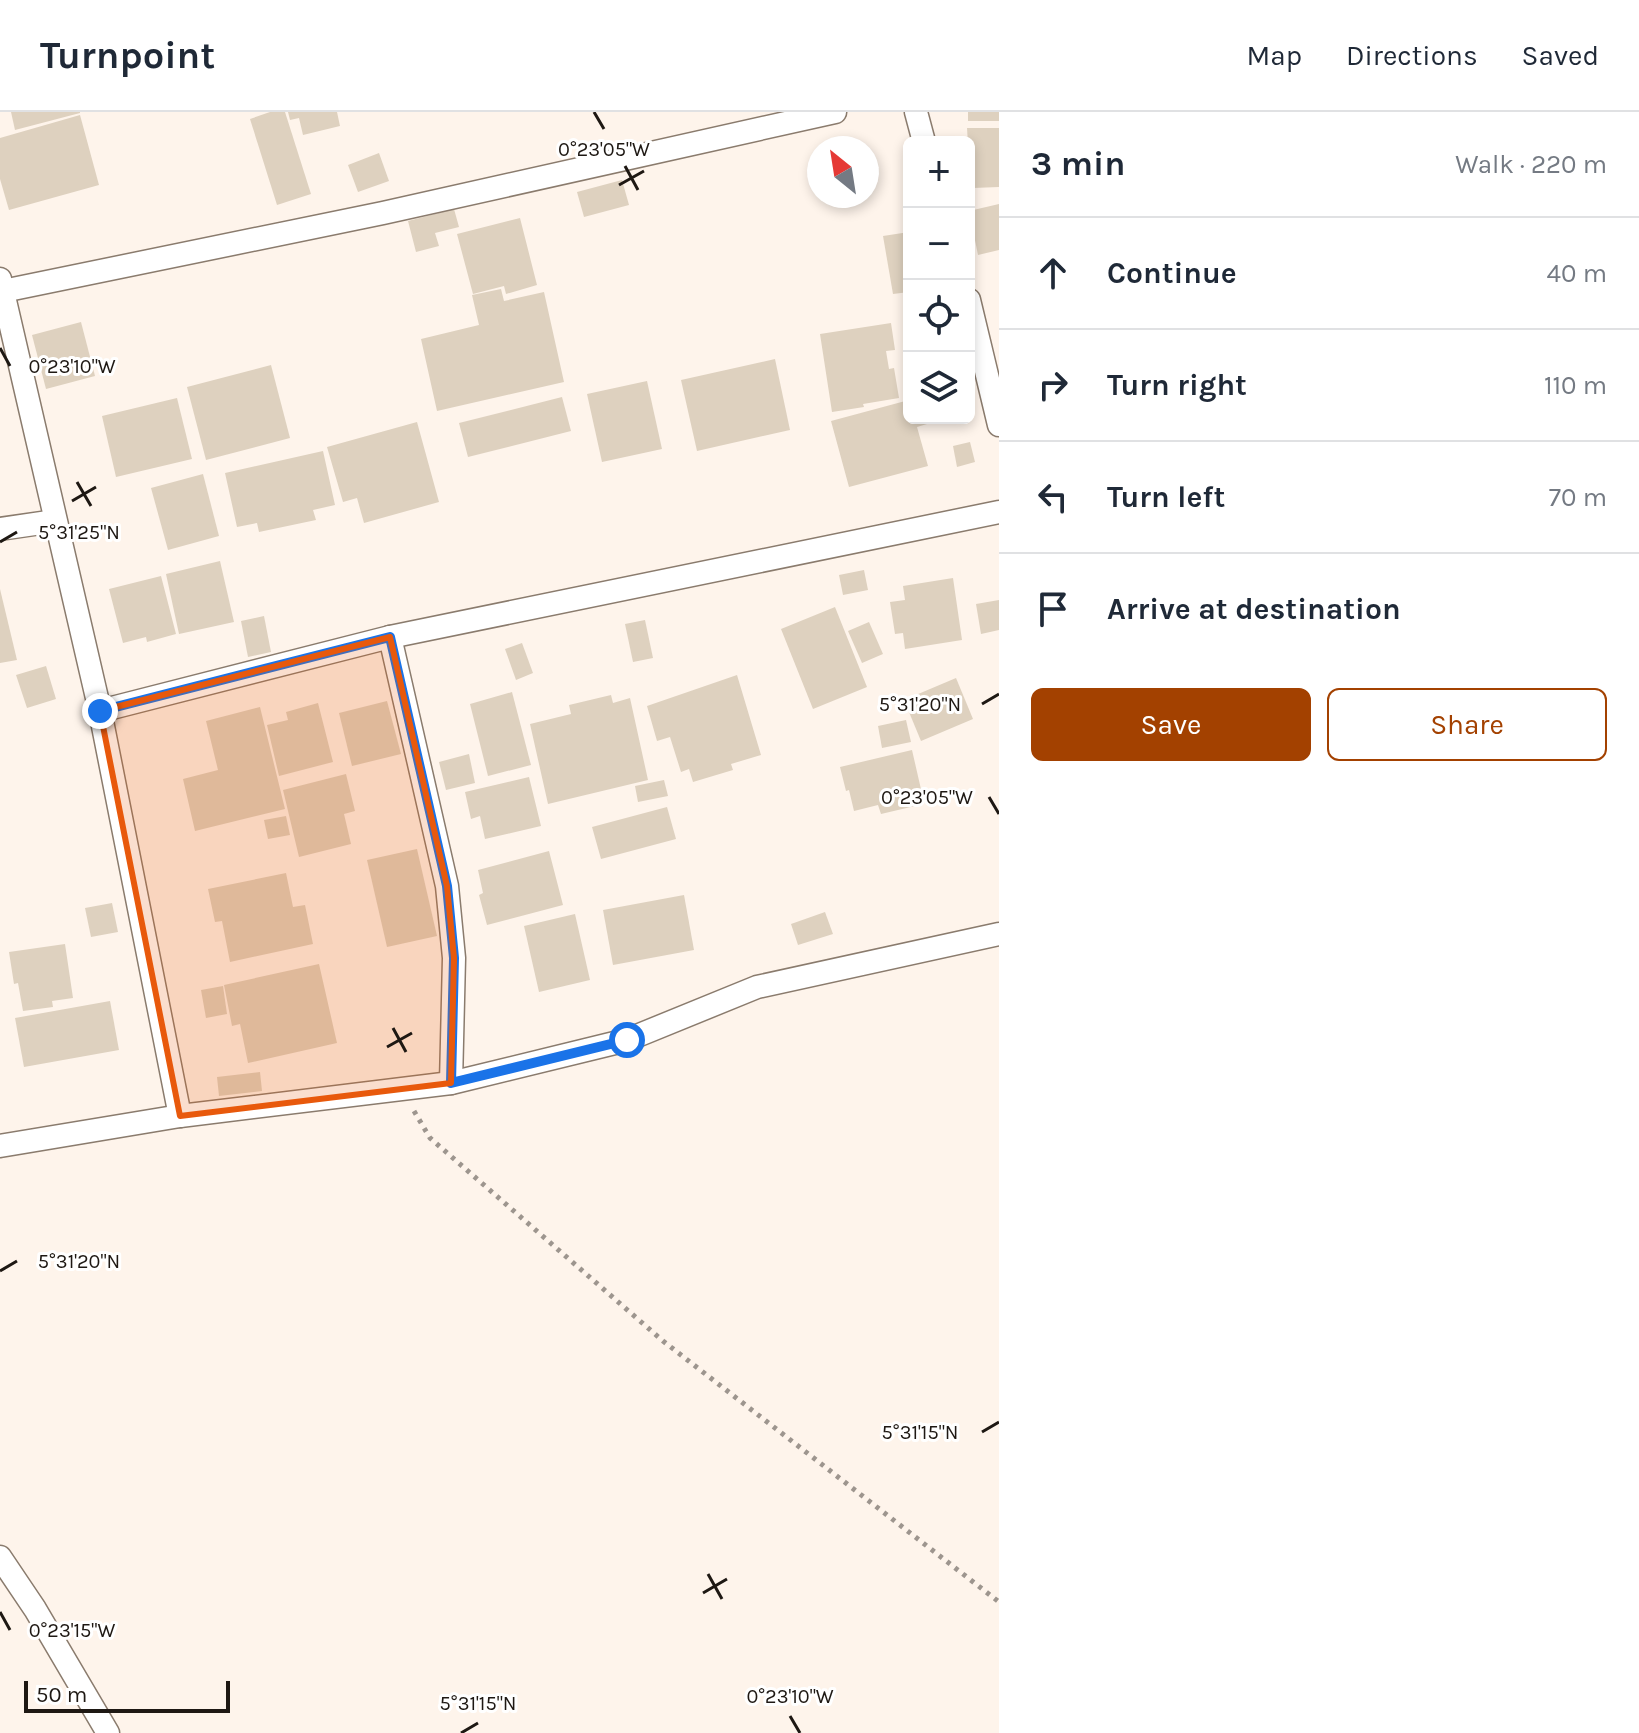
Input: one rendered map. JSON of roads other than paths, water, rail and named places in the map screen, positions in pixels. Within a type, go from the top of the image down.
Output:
[{"type":"street","points":[[180,1116],[100,711],[2,285],[383,213],[835,112]]},
{"type":"street","points":[[916,112],[922,136]]},
{"type":"street","points":[[975,325],[999,425]]},
{"type":"street","points":[[100,711],[390,637],[999,512]]},
{"type":"street","points":[[0,529],[55,521]]},
{"type":"street","points":[[390,637],[447,886],[454,958],[451,1083]]},
{"type":"street","points":[[0,1146],[180,1116],[451,1083],[627,1040],[757,987],[999,934]]},
{"type":"street","points":[[0,1557],[35,1609],[108,1733]]}]
